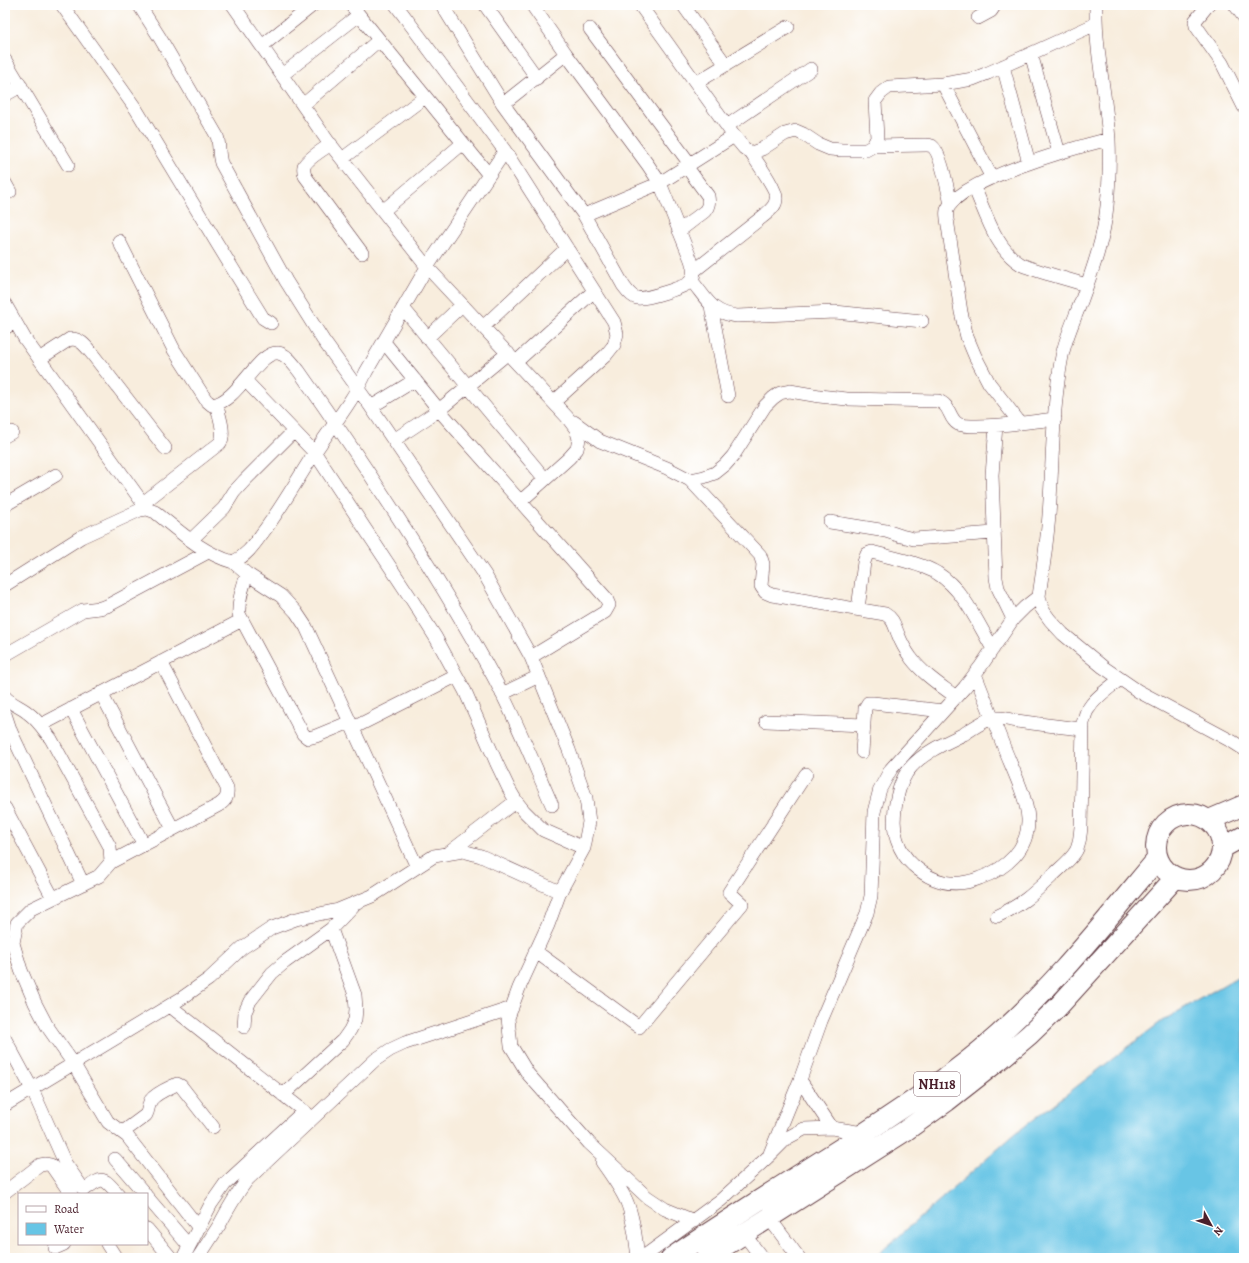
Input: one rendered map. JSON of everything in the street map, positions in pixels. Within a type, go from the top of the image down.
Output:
[{"type":"highway","points":[[1209,820],[1244,805]]},
{"type":"highway","points":[[1186,814],[1198,815],[1209,820],[1221,837],[1222,848],[1220,860],[1212,871],[1201,878],[1188,880],[1176,877],[1165,869],[1158,858],[1156,846],[1159,835],[1165,824],[1175,817],[1186,814]]},
{"type":"highway","points":[[1222,848],[1244,836]]},
{"type":"highway","name":"NH118","points":[[671,1258],[864,1133],[941,1081],[980,1050],[1017,1018],[1072,961],[1158,858]]},
{"type":"highway","name":"NH118","points":[[706,1258],[905,1131],[947,1101],[1003,1057],[1057,1008],[1176,877]]},
{"type":"street","points":[[62,5],[136,109],[263,318],[271,323]]},
{"type":"street","points":[[139,5],[217,136],[221,163],[286,281],[323,340],[394,440],[485,575],[531,656],[569,750],[586,798],[589,822],[584,848],[560,892],[548,925],[519,988],[508,1018],[511,1046],[528,1074],[589,1143],[647,1197],[665,1209],[694,1221]]},
{"type":"street","points":[[233,5],[342,159],[427,267],[554,402],[576,429],[579,440],[577,449],[520,502]]},
{"type":"street","points":[[262,46],[313,5]]},
{"type":"street","points":[[396,5],[505,151],[614,322],[617,334],[614,345],[606,355],[554,402]]},
{"type":"street","points":[[442,5],[503,104],[584,215],[623,285],[628,292],[636,298],[644,298],[684,286],[693,276],[766,214],[775,205],[777,198],[774,190],[752,153],[744,148],[731,131],[696,83],[645,7]]},
{"type":"street","points":[[485,5],[537,78]]},
{"type":"street","points":[[532,5],[660,183],[679,230],[693,276],[711,306],[728,396]]},
{"type":"street","points":[[683,5],[726,65]]},
{"type":"street","points":[[978,18],[992,11],[996,5]]},
{"type":"street","points":[[1096,5],[1096,24],[1109,139],[1107,207],[1101,242],[1062,354],[1058,377],[1049,517],[1039,596],[1042,609],[1063,634],[1120,679],[1244,749]]},
{"type":"street","points":[[1208,5],[1195,21],[1196,26],[1222,62],[1244,107]]},
{"type":"street","points":[[1235,5],[1244,16]]},
{"type":"street","points":[[282,75],[355,10],[462,144],[489,175]]},
{"type":"street","points":[[873,146],[877,138],[875,100],[889,87],[944,84],[973,79],[1096,24]]},
{"type":"street","points":[[696,83],[788,27]]},
{"type":"street","points":[[590,29],[688,165],[708,196],[708,207],[679,230]]},
{"type":"street","points":[[303,105],[379,40]]},
{"type":"street","points":[[503,104],[566,54]]},
{"type":"street","points":[[1031,54],[1060,153]]},
{"type":"street","points":[[5,60],[68,165]]},
{"type":"street","points":[[1003,66],[1029,163]]},
{"type":"street","points":[[584,215],[660,183],[688,165],[811,70]]},
{"type":"street","points":[[944,84],[992,178]]},
{"type":"street","points":[[5,95],[21,86]]},
{"type":"street","points":[[342,159],[426,97]]},
{"type":"street","points":[[752,153],[762,150],[785,134],[796,131],[830,149],[866,150],[873,146],[932,146],[938,154],[951,204]]},
{"type":"street","points":[[1020,423],[990,383],[975,356],[967,337],[960,304],[947,211],[951,204],[960,196],[992,178],[1029,163],[1109,139]]},
{"type":"street","points":[[331,144],[312,157],[305,164],[305,176],[362,252]]},
{"type":"street","points":[[383,211],[462,144]]},
{"type":"street","points":[[233,562],[248,552],[275,517],[314,453],[358,388],[427,267],[505,151]]},
{"type":"street","points":[[974,187],[996,237],[1006,251],[1022,265],[1086,285]]},
{"type":"street","points":[[119,241],[174,350],[206,400],[212,404],[216,404],[232,394],[261,362],[271,354],[278,353],[285,356],[299,371],[409,533],[474,644],[502,694],[552,805]]},
{"type":"street","points":[[483,326],[567,248]]},
{"type":"street","points":[[394,440],[439,410],[468,386],[512,358],[594,291]]},
{"type":"street","points":[[5,304],[10,325],[26,339],[145,506],[208,552],[220,559],[233,562],[247,574],[282,596],[299,617],[306,627],[417,867]]},
{"type":"street","points":[[427,338],[462,305]]},
{"type":"street","points":[[711,306],[727,315],[737,316],[835,312],[922,321]]},
{"type":"street","points":[[403,308],[545,479]]},
{"type":"street","points":[[40,359],[70,339],[76,338],[93,355],[165,448]]},
{"type":"street","points":[[384,342],[439,410],[606,598],[608,605],[605,612],[598,618],[531,656]]},
{"type":"street","points":[[245,380],[314,453],[412,600],[436,638],[464,691],[516,801],[543,830],[584,848]]},
{"type":"street","points":[[371,407],[415,380]]},
{"type":"street","points":[[690,480],[715,473],[725,465],[733,456],[765,406],[772,398],[780,393],[790,391],[847,399],[938,401],[947,407],[953,420],[959,424],[996,426],[1055,419]]},
{"type":"street","points":[[5,585],[81,537],[140,510],[220,443],[223,440],[223,434],[216,404]]},
{"type":"street","points":[[567,417],[600,441],[667,468],[690,480],[760,555],[763,564],[761,586],[765,592],[772,595],[885,614],[891,618],[895,624],[897,634],[911,658],[932,679],[956,697]]},
{"type":"street","points":[[996,426],[992,475],[996,578],[998,588],[1013,619]]},
{"type":"street","points":[[190,540],[224,508],[234,492],[294,431]]},
{"type":"street","points":[[5,505],[56,475]]},
{"type":"street","points":[[830,522],[886,531],[908,538],[994,533]]},
{"type":"street","points":[[5,655],[83,610],[107,606],[208,552]]},
{"type":"street","points":[[858,609],[864,562],[867,554],[872,552],[921,566],[936,572],[958,590],[993,649]]},
{"type":"street","points":[[247,574],[238,606],[239,614],[303,734],[308,738],[352,725],[456,676]]},
{"type":"street","points":[[769,1156],[800,1080],[821,1021],[867,913],[871,896],[874,812],[880,789],[891,769],[975,674],[1013,619],[1039,596]]},
{"type":"street","points":[[41,725],[242,620]]},
{"type":"street","points":[[161,662],[227,788],[228,794],[226,800],[111,862],[99,876],[31,909],[17,923],[12,943],[21,970],[47,1026],[74,1063],[108,1122],[127,1136],[199,1228]]},
{"type":"street","points":[[975,674],[993,718],[1026,805],[1028,820],[1026,837],[1018,853],[1006,865],[988,876],[970,882],[954,884],[938,881],[913,865],[902,852],[896,839],[894,822],[897,798],[900,784],[911,766],[926,754],[993,718],[1083,729]]},
{"type":"street","points":[[502,694],[539,676]]},
{"type":"street","points":[[997,916],[1012,910],[1025,901],[1068,860],[1076,850],[1080,839],[1081,827],[1083,729],[1086,714],[1088,708],[1094,701],[1120,679]]},
{"type":"street","points":[[101,693],[173,829]]},
{"type":"street","points":[[5,697],[28,713],[41,725],[51,739],[110,847],[111,862]]},
{"type":"street","points":[[862,752],[865,708],[868,703],[943,711]]},
{"type":"street","points":[[71,709],[144,845]]},
{"type":"street","points":[[5,714],[11,732],[83,884]]},
{"type":"street","points":[[766,721],[864,725]]},
{"type":"street","points":[[535,951],[639,1027],[742,904],[728,892],[806,774]]},
{"type":"street","points":[[448,854],[516,801]]},
{"type":"street","points":[[5,808],[53,898]]},
{"type":"street","points":[[5,1105],[170,1006],[209,979],[242,948],[272,928],[296,919],[338,910],[372,896],[434,856],[463,851],[481,856],[560,892]]},
{"type":"street","points":[[244,1027],[244,1012],[250,1001],[272,973],[331,929],[356,903]]},
{"type":"street","points":[[283,1095],[334,1049],[350,1030],[355,1020],[355,995],[331,929]]},
{"type":"street","points":[[170,1006],[309,1115]]},
{"type":"street","points":[[148,1198],[186,1252],[218,1193],[225,1184],[375,1060],[390,1050],[405,1043],[512,1008]]},
{"type":"street","points":[[5,1039],[32,1089],[65,1163],[80,1192],[99,1180],[104,1180],[108,1182],[117,1193]]},
{"type":"street","points":[[800,1080],[832,1128]]},
{"type":"street","points":[[123,1132],[146,1115],[152,1098],[176,1084],[181,1086],[213,1127]]},
{"type":"street","points":[[198,1258],[239,1190],[309,1115]]},
{"type":"street","points":[[642,1258],[721,1200],[787,1138],[804,1129],[832,1128],[864,1133]]},
{"type":"street","points":[[589,1143],[628,1204],[633,1224],[638,1258]]},
{"type":"street","points":[[115,1159],[144,1193]]},
{"type":"street","points":[[6,1189],[40,1165],[46,1164],[51,1166],[70,1193]]},
{"type":"street","points":[[768,1218],[795,1253]]},
{"type":"street","points":[[148,1230],[171,1258]]},
{"type":"street","points":[[744,1234],[762,1258]]},
{"type":"street","points":[[108,1245],[116,1258]]},
{"type":"water","points":[[1244,973],[1244,1258],[874,1258],[1016,1133],[1162,1021]]}]
